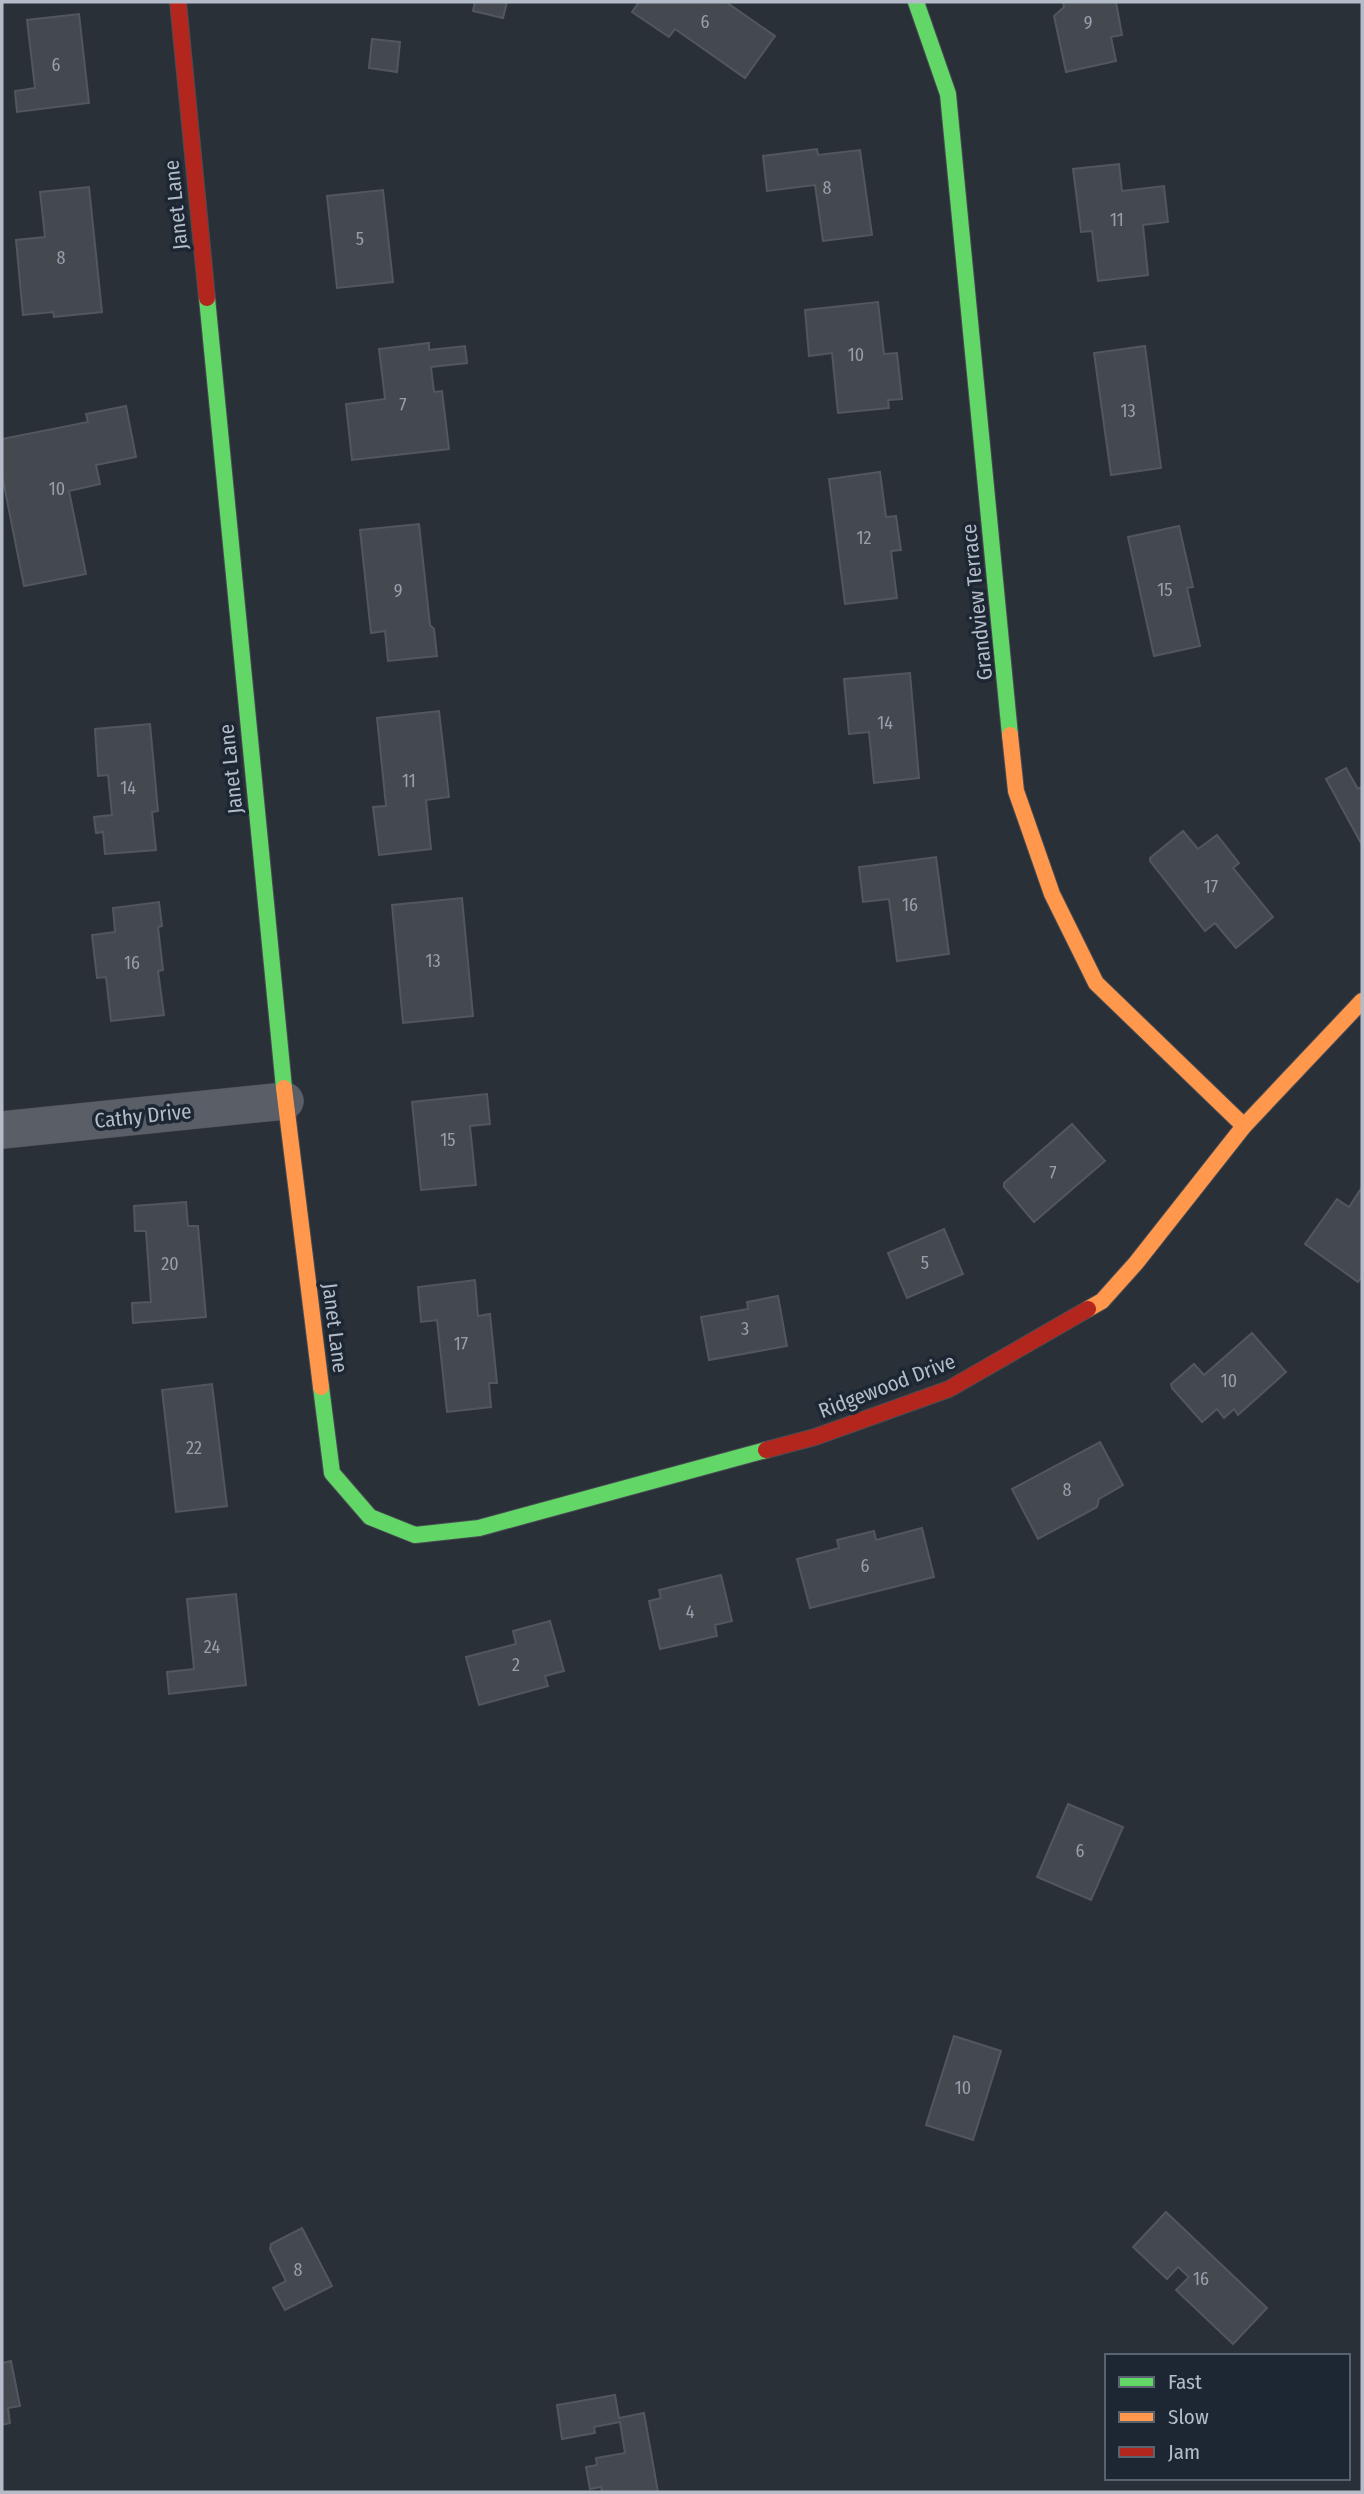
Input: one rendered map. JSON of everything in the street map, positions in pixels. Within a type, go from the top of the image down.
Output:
[{"type":"street","name":"Janet Lane","points":[[178,2],[285,1101],[332,1473],[370,1517]]},
{"type":"street","name":"Grandview Terrace","points":[[916,2],[948,94],[1016,791],[1052,894],[1096,983],[1244,1126]]},
{"type":"street","name":"Ridgewood Drive","points":[[370,1517],[415,1535],[479,1528],[814,1437],[949,1389],[1102,1301],[1136,1263],[1244,1126],[1362,1001]]},
{"type":"street","name":"Cathy Drive","points":[[2,1130],[285,1101]]},
{"type":"building","points":[[475,2],[507,2],[503,18],[473,11]]},
{"type":"building","points":[[639,2],[726,2],[775,36],[745,78],[675,29],[669,37],[632,12]]},
{"type":"building","points":[[1063,2],[1116,2],[1122,35],[1111,37],[1116,61],[1066,72],[1054,16],[1064,7]]},
{"type":"building","points":[[79,14],[89,103],[17,112],[15,91],[35,88],[27,20]]},
{"type":"building","points":[[372,39],[400,42],[397,72],[369,68]]},
{"type":"building","points":[[817,149],[818,155],[860,150],[872,235],[823,241],[815,185],[767,191],[763,156]]},
{"type":"building","points":[[1119,164],[1122,191],[1164,186],[1168,222],[1143,225],[1148,275],[1098,281],[1092,231],[1081,232],[1073,169]]},
{"type":"building","points":[[89,187],[102,312],[54,317],[53,312],[23,315],[16,240],[45,237],[40,192]]},
{"type":"building","points":[[383,190],[393,282],[337,288],[327,196]]},
{"type":"building","points":[[878,302],[884,354],[897,353],[902,399],[888,400],[889,408],[838,413],[832,353],[809,356],[805,310]]},
{"type":"building","points":[[429,343],[429,350],[465,346],[467,363],[431,367],[434,392],[442,391],[449,449],[352,460],[346,404],[385,399],[379,349]]},
{"type":"building","points":[[1145,346],[1161,468],[1111,475],[1094,353]]},
{"type":"building","points":[[126,406],[136,457],[96,465],[100,484],[69,491],[86,574],[24,586],[2,475],[2,439],[88,422],[86,414]]},
{"type":"building","points":[[880,472],[886,517],[896,516],[901,550],[891,551],[897,598],[845,604],[829,479]]},
{"type":"building","points":[[419,524],[430,625],[434,629],[437,656],[388,661],[385,631],[371,633],[360,530]]},
{"type":"building","points":[[1179,526],[1193,587],[1187,588],[1200,646],[1154,656],[1128,537]]},
{"type":"building","points":[[910,673],[919,778],[874,783],[869,732],[849,734],[844,679]]},
{"type":"building","points":[[439,711],[449,797],[426,800],[431,849],[379,855],[373,807],[386,806],[377,718]]},
{"type":"building","points":[[150,724],[158,811],[152,812],[156,850],[105,854],[103,832],[96,833],[94,817],[112,815],[108,775],[98,776],[95,729]]},
{"type":"building","points":[[1346,768],[1358,789],[1362,786],[1362,845],[1326,779]]},
{"type":"building","points":[[1183,831],[1198,849],[1217,835],[1239,863],[1233,868],[1273,917],[1236,948],[1215,923],[1205,931],[1150,861],[1150,858]]},
{"type":"building","points":[[936,857],[949,954],[897,961],[889,899],[863,902],[859,867]]},
{"type":"building","points":[[462,898],[473,1016],[403,1023],[392,905]]},
{"type":"building","points":[[159,902],[162,926],[158,927],[163,970],[158,971],[164,1015],[111,1021],[106,977],[97,978],[92,935],[115,932],[113,908]]},
{"type":"building","points":[[487,1094],[490,1124],[470,1126],[476,1185],[421,1190],[412,1102]]},
{"type":"building","points":[[1072,1124],[1105,1161],[1034,1222],[1004,1187],[1004,1183]]},
{"type":"building","points":[[1362,1187],[1362,1276],[1358,1282],[1305,1244],[1337,1199],[1349,1207]]},
{"type":"building","points":[[186,1202],[188,1226],[198,1226],[206,1317],[133,1323],[132,1303],[151,1302],[146,1231],[135,1231],[134,1206]]},
{"type":"building","points":[[944,1229],[963,1274],[907,1298],[888,1253]]},
{"type":"building","points":[[475,1280],[478,1316],[490,1314],[497,1383],[489,1383],[491,1407],[447,1412],[437,1320],[421,1322],[418,1287]]},
{"type":"building","points":[[778,1296],[787,1346],[709,1360],[701,1317],[748,1309],[747,1302]]},
{"type":"building","points":[[1252,1333],[1286,1372],[1238,1415],[1234,1409],[1224,1418],[1217,1409],[1202,1422],[1171,1384],[1194,1364],[1204,1375]]},
{"type":"building","points":[[212,1384],[227,1506],[176,1512],[162,1390]]},
{"type":"building","points":[[1100,1442],[1123,1485],[1099,1499],[1097,1507],[1038,1539],[1012,1489]]},
{"type":"building","points":[[922,1528],[934,1577],[810,1608],[797,1559],[839,1548],[837,1540],[874,1531],[876,1540]]},
{"type":"building","points":[[721,1575],[732,1621],[715,1625],[717,1636],[660,1649],[649,1601],[661,1598],[659,1590]]},
{"type":"building","points":[[236,1594],[246,1685],[169,1694],[167,1672],[194,1669],[187,1599]]},
{"type":"building","points":[[550,1621],[564,1671],[545,1676],[548,1686],[479,1705],[466,1657],[516,1644],[513,1631]]},
{"type":"building","points":[[1068,1804],[1123,1827],[1091,1900],[1037,1877]]},
{"type":"building","points":[[954,2036],[1001,2051],[973,2140],[926,2125]]},
{"type":"building","points":[[1166,2212],[1267,2308],[1233,2344],[1176,2290],[1189,2277],[1178,2267],[1167,2279],[1133,2247]]},
{"type":"building","points":[[302,2228],[332,2286],[285,2310],[273,2288],[286,2281],[270,2249],[271,2244]]},
{"type":"building","points":[[11,2361],[20,2406],[8,2408],[10,2423],[2,2425],[2,2363]]},
{"type":"building","points":[[615,2395],[619,2418],[644,2413],[658,2492],[602,2492],[601,2487],[590,2489],[586,2467],[597,2465],[596,2458],[625,2453],[620,2422],[594,2427],[595,2433],[562,2439],[557,2405]]},
{"type":"traffic: fast","points":[[916,2],[948,94],[1010,735]]},
{"type":"traffic: fast","points":[[207,298],[284,1088]]},
{"type":"traffic: fast","points":[[321,1387],[332,1473],[370,1517],[415,1535],[479,1528],[766,1450]]},
{"type":"traffic: slow","points":[[1010,735],[1016,791],[1052,894],[1096,983],[1244,1126]]},
{"type":"traffic: slow","points":[[1088,1309],[1102,1301],[1136,1263],[1244,1126],[1362,1001]]},
{"type":"traffic: slow","points":[[284,1088],[321,1387]]},
{"type":"traffic: jam","points":[[178,2],[207,298]]},
{"type":"traffic: jam","points":[[766,1450],[815,1437],[949,1389],[1088,1309]]}]
